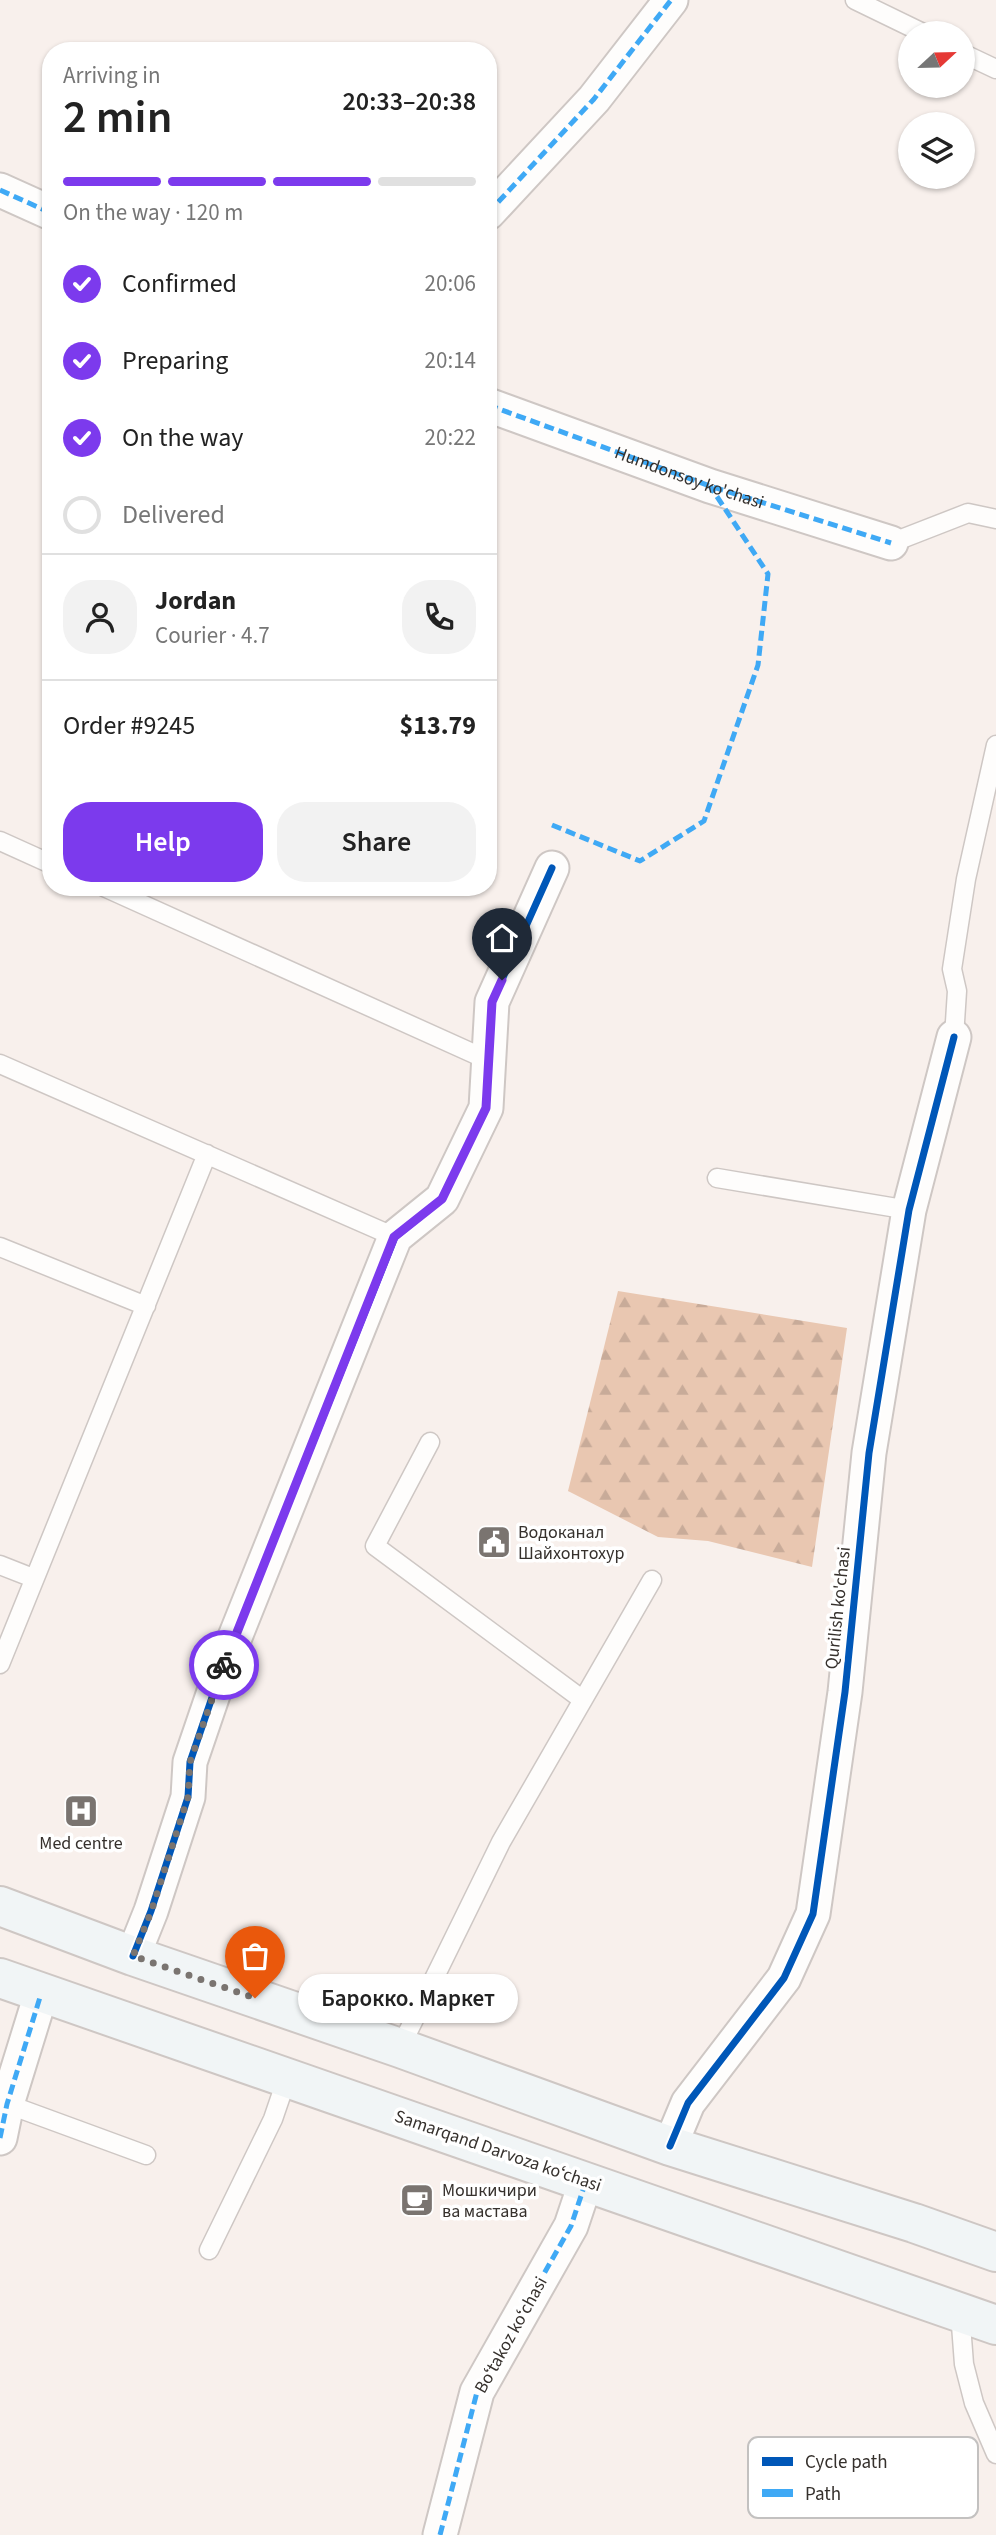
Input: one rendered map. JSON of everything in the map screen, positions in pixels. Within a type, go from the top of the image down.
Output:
[{"type":"main road","points":[[0,1906],[133,1956],[400,2048],[670,2146],[982,2247]]},
{"type":"main road","name":"Samarqand Darvoza koʻchasi","points":[[0,1978],[996,2325]]},
{"type":"street","points":[[497,203],[594,99],[671,0]]},
{"type":"street","points":[[0,190],[42,209]]},
{"type":"street","name":"Humdonsoy ko'chasi","points":[[497,408],[710,486],[891,543]]},
{"type":"street","points":[[133,1956],[151,1912],[188,1797],[190,1762],[219,1677],[394,1237],[442,1199],[486,1108],[492,1002],[552,868]]},
{"type":"street","name":"Qurilish ko'chasi","points":[[670,2146],[688,2103],[784,1978],[813,1914],[845,1692],[869,1453],[909,1210],[954,1037]]},
{"type":"street","points":[[0,2138],[7,2104],[41,1994]]},
{"type":"street","name":"Boʻtakoz koʻchasi","points":[[440,2535],[477,2392],[571,2226],[586,2181]]},
{"type":"lane","points":[[855,0],[898,21]]},
{"type":"lane","points":[[975,59],[996,69]]},
{"type":"lane","points":[[891,543],[968,513],[996,519]]},
{"type":"lane","points":[[954,1037],[957,991],[951,969],[966,879],[996,745]]},
{"type":"lane","points":[[0,841],[42,860]]},
{"type":"lane","points":[[124,896],[490,1061]]},
{"type":"lane","points":[[0,1064],[394,1237]]},
{"type":"lane","points":[[0,1664],[207,1154]]},
{"type":"lane","points":[[717,1178],[909,1210]]},
{"type":"lane","points":[[0,1247],[146,1306]]},
{"type":"lane","points":[[430,1442],[375,1546],[583,1700]]},
{"type":"lane","points":[[0,1564],[33,1578]]},
{"type":"lane","points":[[400,2048],[501,1842],[652,1580]]},
{"type":"lane","points":[[209,2250],[273,2119],[288,2078]]},
{"type":"lane","points":[[7,2104],[146,2155]]},
{"type":"lane","points":[[960,2312],[964,2364],[974,2403],[996,2454]]},
{"type":"green space","points":[[618,1291],[847,1328],[812,1567],[708,1541],[658,1537],[568,1491]]},
{"type":"marked path","points":[[497,203],[594,99],[671,0]]},
{"type":"marked path","points":[[0,190],[42,209]]},
{"type":"marked path","points":[[497,408],[710,486],[891,543]]},
{"type":"marked path","points":[[552,825],[640,861],[704,821],[758,665],[768,574],[710,486]]},
{"type":"marked path","points":[[0,2138],[7,2104],[41,1994]]},
{"type":"marked path","points":[[440,2535],[477,2392],[571,2226],[586,2181]]},
{"type":"cycle path","points":[[133,1956],[151,1911],[188,1797],[190,1762],[219,1677],[395,1237],[442,1199],[486,1108],[492,1002],[552,868]]},
{"type":"cycle path","points":[[670,2146],[688,2103],[784,1978],[813,1914],[845,1692],[869,1453],[909,1210],[954,1037]]},
{"type":"way so far","points":[[224,1665],[190,1762],[188,1797],[151,1912],[133,1956],[255,1998]]},
{"type":"place","name":"Водоканал Шайхонтохур","points":[[494,1542]]},
{"type":"place","name":"Med centre","points":[[81,1811]]},
{"type":"place","name":"Барокко. Маркет","points":[[255,1998]]},
{"type":"place","name":"Мошкичири ва мастава","points":[[417,2200]]},
{"type":"route","points":[[224,1665],[394,1237],[442,1199],[486,1108],[492,1002],[502,980]]}]
